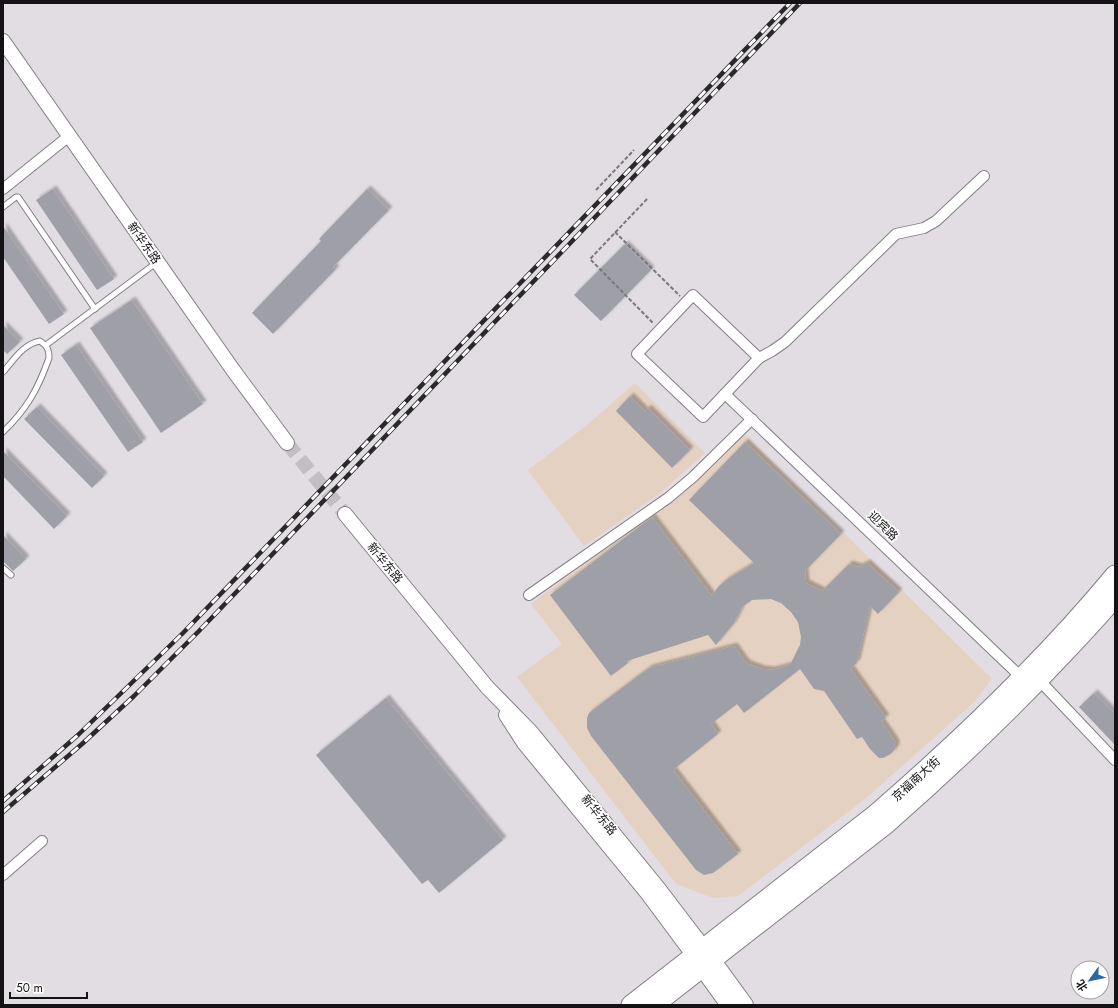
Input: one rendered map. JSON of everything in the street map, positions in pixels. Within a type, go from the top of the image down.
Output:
[{"type":"highway","name":"京福南大街","points":[[1031,679],[1115,575]]},
{"type":"highway","name":"京福南大街","points":[[703,958],[885,825],[954,763],[1031,679],[1115,597]]},
{"type":"highway","points":[[631,1005],[703,958]]},
{"type":"highway","points":[[654,1005],[703,958]]},
{"type":"main road","name":"新华东路","points":[[3,41],[233,370],[287,443]]},
{"type":"main road","name":"新华东路","points":[[345,514],[487,687],[524,743],[648,894],[703,958]]},
{"type":"main road","points":[[703,958],[729,1005]]},
{"type":"main road","points":[[703,958],[745,1005]]},
{"type":"street","points":[[3,189],[69,136]]},
{"type":"street","points":[[759,358],[693,296],[637,354],[703,417],[759,358],[785,342],[896,234],[924,228],[936,221],[984,176]]},
{"type":"street","name":"迎宾路","points":[[725,394],[1031,679],[1115,760]]},
{"type":"street","points":[[529,595],[668,498],[693,477],[752,419]]},
{"type":"street","points":[[3,875],[42,841]]},
{"type":"lane","points":[[3,207],[18,197],[95,309]]},
{"type":"lane","points":[[46,345],[157,262]]},
{"type":"lane","points":[[3,372],[24,348],[32,343],[40,341],[46,345],[49,358],[34,396],[15,420],[3,432]]},
{"type":"lane","points":[[3,568],[11,575]]},
{"type":"path","points":[[596,190],[634,150]]},
{"type":"path","points":[[647,199],[590,259],[660,330]]},
{"type":"path","points":[[615,232],[686,303]]},
{"type":"shaded area","points":[[635,383],[705,453],[659,494],[584,546],[528,470],[586,426]]},
{"type":"shaded area","points":[[744,434],[991,678],[987,686],[971,705],[865,799],[738,896],[713,898],[676,884],[517,677],[562,644],[531,604],[647,517],[709,468]]},
{"type":"building","points":[[53,189],[114,279],[97,290],[36,200]]},
{"type":"building","points":[[367,189],[389,210],[333,267],[336,269],[273,334],[252,313],[321,241],[319,239]]},
{"type":"building","points":[[3,226],[64,314],[49,324],[3,257]]},
{"type":"building","points":[[625,244],[651,270],[601,321],[574,295]]},
{"type":"building","points":[[132,300],[203,404],[161,433],[90,328]]},
{"type":"building","points":[[3,325],[20,342],[7,354],[3,350]]},
{"type":"building","points":[[76,345],[143,442],[128,452],[61,355]]},
{"type":"building","points":[[630,396],[645,411],[648,408],[690,450],[672,468],[616,411]]},
{"type":"building","points":[[37,407],[104,476],[92,488],[24,419]]},
{"type":"building","points":[[745,442],[841,534],[805,571],[806,583],[822,591],[849,564],[859,567],[867,563],[899,592],[878,614],[870,606],[857,662],[851,669],[886,718],[881,721],[896,743],[896,747],[892,753],[883,758],[879,758],[870,749],[862,737],[857,739],[824,691],[814,689],[800,669],[744,713],[737,704],[711,724],[718,734],[673,770],[738,854],[713,873],[704,875],[696,870],[591,736],[587,728],[587,718],[589,713],[649,668],[734,646],[748,664],[762,669],[772,670],[790,665],[800,645],[801,637],[798,622],[791,612],[781,603],[771,599],[752,600],[742,607],[734,623],[716,645],[708,635],[627,661],[628,663],[611,676],[550,595],[652,517],[712,596],[718,587],[726,580],[754,563],[689,500]]},
{"type":"building","points":[[3,451],[67,516],[54,529],[3,476]]},
{"type":"building","points":[[3,535],[26,559],[13,571],[3,561]]},
{"type":"building","points":[[1094,693],[1115,714],[1115,745],[1079,707]]},
{"type":"building","points":[[386,698],[503,840],[439,893],[428,880],[422,884],[316,755]]},
{"type":"tunnel","points":[[287,443],[345,514]]},
{"type":"railway","points":[[3,801],[78,735],[183,633],[790,3]]},
{"type":"railway","points":[[3,812],[82,744],[134,696],[199,631],[800,3]]}]
